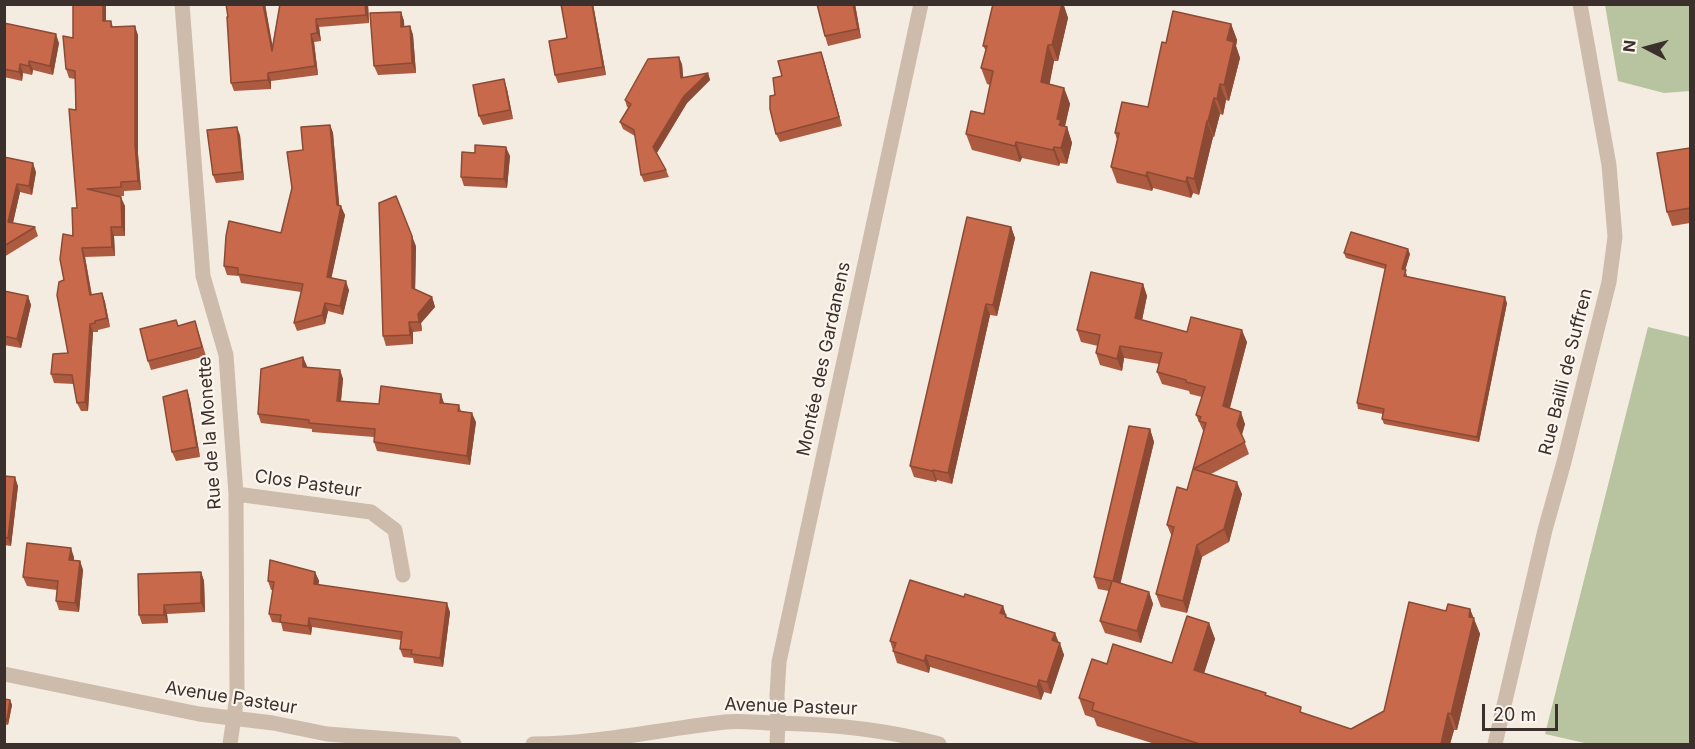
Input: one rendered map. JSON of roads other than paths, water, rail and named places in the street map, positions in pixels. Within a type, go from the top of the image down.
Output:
[{"type":"street","name":"Rue de la Monette","points":[[182,4],[203,276],[226,355],[236,494],[237,696],[230,744]]},
{"type":"street","name":"Montée des Gardanens","points":[[777,744],[779,662],[921,4]]},
{"type":"street","name":"Rue Bailli de Suffren","points":[[1495,744],[1545,530],[1609,282],[1615,237],[1609,165],[1580,4]]},
{"type":"street","name":"Clos Pasteur","points":[[236,494],[370,512],[395,530],[403,575]]},
{"type":"street","name":"Avenue Pasteur","points":[[4,674],[199,714],[273,723],[327,734],[454,744]]},
{"type":"street","name":"Avenue Pasteur","points":[[533,744],[563,744],[728,722],[816,724],[875,730],[939,744]]}]
